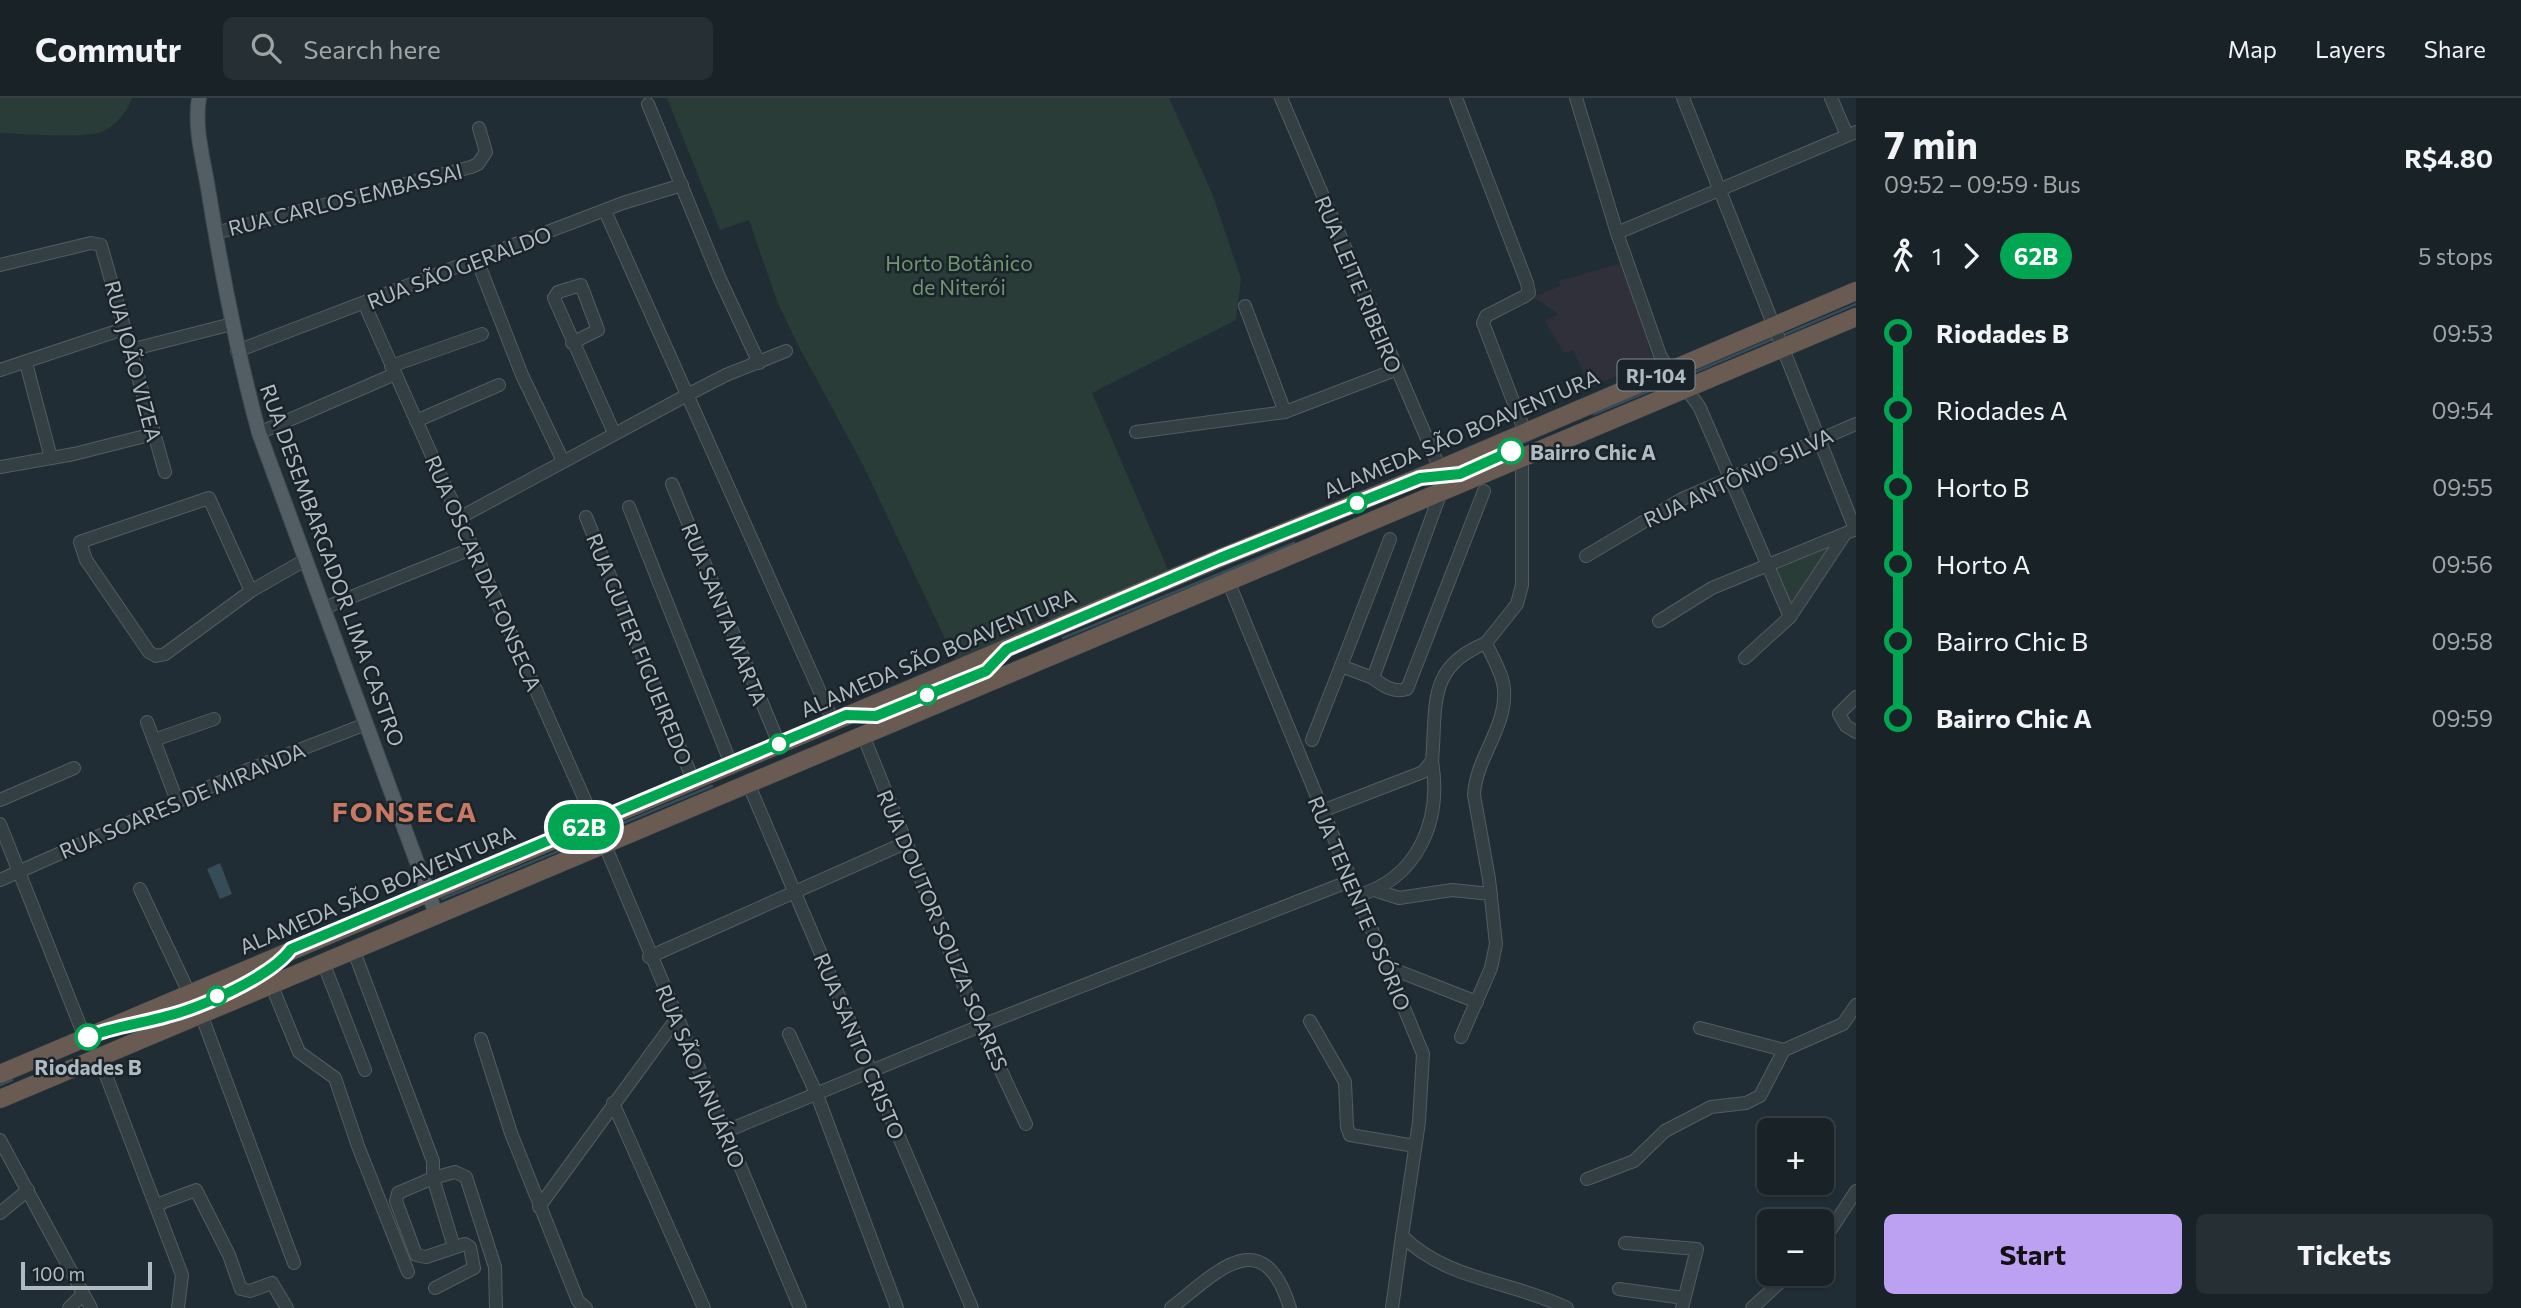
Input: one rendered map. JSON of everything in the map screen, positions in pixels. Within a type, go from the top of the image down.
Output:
[{"type":"highway","name":"ALAMEDA SÃO BOAVENTURA","points":[[0,1099],[1522,457],[1678,379],[1774,326],[1856,291]]},
{"type":"highway","name":"ALAMEDA SÃO BOAVENTURA","points":[[0,1074],[1220,558],[1525,432],[1678,379],[1783,348],[1856,317]]},
{"type":"main road","name":"RUA DESEMBARGADOR LIMA CASTRO","points":[[200,98],[197,121],[215,233],[237,351],[259,433],[436,914]]},
{"type":"street","name":"RUA LEITE RIBEIRO","points":[[1281,98],[1395,370],[1440,469]]},
{"type":"street","points":[[1456,98],[1527,283],[1529,293],[1486,316],[1483,323],[1525,432]]},
{"type":"street","points":[[1576,98],[1617,233],[1678,379],[1700,408],[1790,617]]},
{"type":"street","points":[[1684,98],[1718,191],[1819,439],[1852,531]]},
{"type":"street","points":[[1617,233],[1852,133],[1831,98]]},
{"type":"street","points":[[648,104],[759,363]]},
{"type":"street","name":"RUA CARLOS EMBASSAI","points":[[215,233],[471,167],[478,164],[486,152],[479,128]]},
{"type":"street","name":"RUA SÃO GERALDO","points":[[237,351],[605,211],[682,185]]},
{"type":"street","points":[[605,211],[833,721]]},
{"type":"street","name":"RUA JOÃO VIZEA","points":[[0,265],[91,243],[98,243],[104,250],[123,329],[165,471]]},
{"type":"street","points":[[477,260],[522,375],[563,461]]},
{"type":"street","points":[[572,343],[598,330],[581,285],[558,292],[554,298],[572,343],[614,433]]},
{"type":"street","name":"RUA OSCAR DA FONSECA","points":[[364,303],[604,843]]},
{"type":"street","points":[[1245,306],[1285,412]]},
{"type":"street","points":[[130,350],[232,324]]},
{"type":"street","points":[[0,370],[123,329]]},
{"type":"street","points":[[259,433],[393,370],[482,334]]},
{"type":"street","points":[[459,518],[689,394],[786,351]]},
{"type":"street","points":[[26,363],[51,458]]},
{"type":"street","points":[[1136,432],[1285,412],[1395,370]]},
{"type":"street","points":[[416,421],[499,385]]},
{"type":"street","name":"RUA ANTÔNIO SILVA","points":[[1586,556],[1660,510],[1856,424]]},
{"type":"street","points":[[0,467],[153,434]]},
{"type":"street","points":[[1356,896],[1377,891],[1407,864],[1427,835],[1435,807],[1432,761],[1441,677],[1462,653],[1486,643],[1517,604],[1521,594],[1522,457]]},
{"type":"street","name":"RUA SANTA MARTA","points":[[672,484],[779,744]]},
{"type":"street","points":[[1341,666],[1373,678],[1383,686],[1399,692],[1407,689],[1484,491]]},
{"type":"street","points":[[1373,678],[1441,492]]},
{"type":"street","points":[[251,591],[209,498],[80,542],[86,559],[149,652],[156,656],[165,654],[251,591],[305,559]]},
{"type":"street","points":[[629,508],[731,764]]},
{"type":"street","name":"RUA GUTER FIGUEIREDO","points":[[586,517],[693,780]]},
{"type":"street","points":[[1659,621],[1713,588],[1852,531]]},
{"type":"street","points":[[1745,658],[1790,617],[1852,531]]},
{"type":"street","points":[[1312,740],[1390,539]]},
{"type":"street","points":[[324,608],[473,548]]},
{"type":"street","name":"RUA TENENTE OSÓRIO","points":[[1227,581],[1423,1054],[1415,1146],[1392,1308]]},
{"type":"street","points":[[1461,1037],[1495,957],[1491,894],[1475,787],[1479,766],[1501,719],[1504,691],[1486,643]]},
{"type":"street","points":[[1856,696],[1839,714],[1846,726],[1856,732]]},
{"type":"street","points":[[154,740],[214,719]]},
{"type":"street","points":[[147,722],[177,801]]},
{"type":"street","name":"RUA SOARES DE MIRANDA","points":[[0,880],[250,769],[366,724]]},
{"type":"street","name":"RUA DOUTOR SOUZA SOARES","points":[[863,735],[980,1026],[1026,1124]]},
{"type":"street","points":[[1322,811],[1420,775],[1432,761]]},
{"type":"street","points":[[0,800],[74,768]]},
{"type":"street","name":"RUA SANTO CRISTO","points":[[748,783],[972,1308]]},
{"type":"street","points":[[0,824],[85,1038]]},
{"type":"street","name":"RUA SÃO JANUÁRIO","points":[[604,843],[649,957],[800,1308]]},
{"type":"street","points":[[649,957],[905,843]]},
{"type":"street","points":[[724,1132],[980,1026],[1350,881]]},
{"type":"street","points":[[140,889],[190,995]]},
{"type":"street","points":[[1377,891],[1399,898],[1452,890],[1491,894]]},
{"type":"street","points":[[353,949],[433,1161],[433,1178],[454,1247]]},
{"type":"street","points":[[323,962],[365,1070]]},
{"type":"street","points":[[1385,966],[1477,1002]]},
{"type":"street","points":[[271,984],[299,1052],[335,1078],[358,1146],[408,1272]]},
{"type":"street","points":[[1700,1028],[1784,1050],[1843,1024],[1856,1005]]},
{"type":"street","points":[[201,1014],[294,1263]]},
{"type":"street","points":[[539,1207],[677,1018]]},
{"type":"street","points":[[1310,1021],[1345,1082],[1347,1127],[1350,1135],[1415,1146]]},
{"type":"street","points":[[789,1034],[817,1095],[897,1308]]},
{"type":"street","points":[[481,1039],[576,1306]]},
{"type":"street","points":[[1587,1179],[1634,1161],[1665,1132],[1711,1107],[1749,1103],[1760,1097],[1784,1050]]},
{"type":"street","points":[[99,1057],[182,1275],[178,1308]]},
{"type":"street","points":[[613,1103],[704,1308]]},
{"type":"street","points":[[0,1140],[91,1308]]},
{"type":"street","points":[[435,1287],[474,1268],[468,1244],[426,1257],[416,1255],[396,1201],[398,1193],[455,1172],[466,1177],[495,1266],[493,1296],[496,1308]]},
{"type":"street","points":[[0,1213],[28,1190]]},
{"type":"street","points":[[156,1205],[196,1190],[221,1239],[241,1289],[250,1291],[272,1283],[287,1308]]},
{"type":"street","points":[[1834,1225],[1856,1191]]},
{"type":"street","points":[[1402,1236],[1420,1254],[1439,1265],[1527,1291],[1567,1308]]},
{"type":"street","points":[[1619,1289],[1683,1303],[1696,1248],[1625,1243]]},
{"type":"street","points":[[1171,1308],[1229,1262],[1242,1259],[1269,1268],[1284,1290],[1290,1308]]},
{"type":"street","points":[[1752,1308],[1776,1286]]},
{"type":"street","points":[[69,1308],[83,1294]]},
{"type":"shaded area","points":[[1622,263],[1654,363],[1641,370],[1639,366],[1590,388],[1573,350],[1564,353],[1545,321],[1558,314],[1533,297],[1560,286],[1559,281]]},
{"type":"green space","points":[[0,98],[132,98],[121,117],[104,131],[38,135],[0,133]]},
{"type":"green space","name":"Horto Botânico de Niterói","points":[[667,98],[1169,98],[1212,193],[1241,279],[1236,320],[1092,393],[1169,572],[1054,623],[1048,617],[1038,620],[1037,630],[957,664],[863,465],[777,301],[749,220],[720,230]]},
{"type":"green space","points":[[1832,546],[1791,605],[1774,567]]},
{"type":"water","points":[[220,863],[232,894],[220,899],[207,869]]},
{"type":"waterway","points":[[1781,336],[1856,304]]},
{"type":"waterway","points":[[1681,378],[1775,338]]},
{"type":"waterway","points":[[1594,414],[1671,382]]},
{"type":"waterway","points":[[1063,638],[1294,543]]},
{"type":"waterway","points":[[609,829],[712,786]]},
{"type":"waterway","points":[[442,899],[573,845]]},
{"type":"waterway","points":[[0,1085],[12,1080]]},
{"type":"bus line","name":"62B","points":[[88,1037],[116,1026],[176,1014],[256,977],[285,958],[291,949],[846,715],[876,716],[986,671],[1007,649],[1220,558],[1420,478],[1460,474],[1511,451]]},
{"type":"place","name":"Bairro Chic A","points":[[1511,451]]},
{"type":"place","name":"Riodades B","points":[[88,1037]]},
{"type":"district","name":"FONSECA","points":[[405,811]]}]
